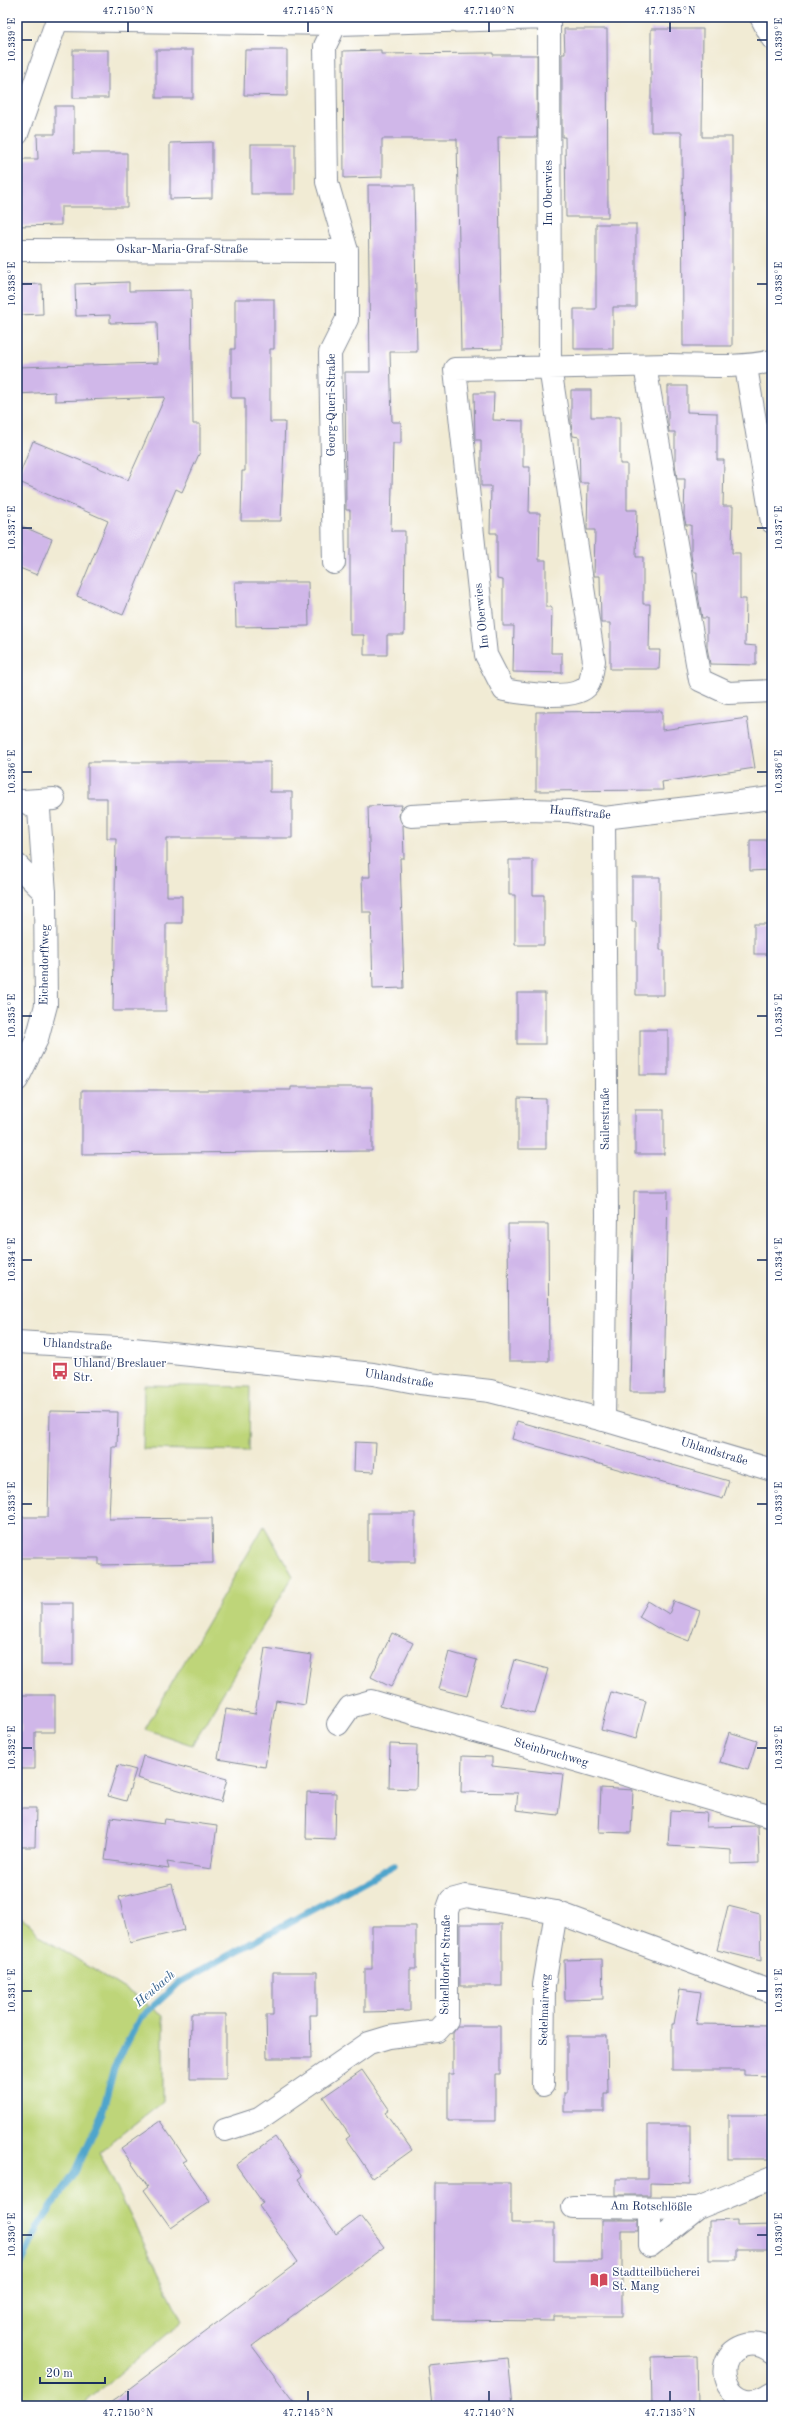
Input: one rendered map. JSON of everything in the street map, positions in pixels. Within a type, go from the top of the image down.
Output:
[{"type":"street","points":[[761,17],[772,38]]},
{"type":"street","points":[[19,123],[58,18],[338,20]]},
{"type":"street","name":"Im Oberwies","points":[[338,20],[549,18],[550,367],[594,661],[589,685],[579,693],[529,695],[504,690],[486,655],[455,369],[550,367],[645,366],[746,367],[772,361]]},
{"type":"street","name":"Georg-Queri-Straße","points":[[334,563],[330,353],[347,319],[347,250],[327,182],[325,46],[338,20]]},
{"type":"street","name":"Oskar-Maria-Graf-Straße","points":[[17,250],[347,250]]},
{"type":"street","points":[[645,366],[700,680],[728,693],[772,691]]},
{"type":"street","points":[[746,367],[772,522]]},
{"type":"street","name":"Hauffstraße","points":[[411,816],[526,810],[569,811],[604,818],[772,798]]},
{"type":"street","name":"Eichendorffweg","points":[[20,801],[54,799]]},
{"type":"street","name":"Eichendorffweg","points":[[17,1080],[37,1039],[46,1005],[44,893],[39,810],[20,801]]},
{"type":"street","name":"Sailerstraße","points":[[604,818],[607,1215],[604,1420]]},
{"type":"street","points":[[17,865],[44,893]]},
{"type":"street","name":"Uhlandstraße","points":[[17,1342],[133,1349],[373,1374],[420,1383],[490,1392],[604,1420],[772,1470]]},
{"type":"street","name":"Steinbruchweg","points":[[338,1724],[350,1707],[371,1701],[772,1817]]},
{"type":"street","name":"Schelldorfer Straße","points":[[225,2130],[259,2119],[369,2043],[389,2037],[437,2031],[447,2020],[447,1911],[452,1900],[466,1896],[556,1912],[772,1992]]},
{"type":"street","name":"Sedelmairweg","points":[[543,2085],[544,1985],[556,1912]]},
{"type":"street","name":"Am Rotschlößle","points":[[572,2207],[698,2208],[772,2178]]},
{"type":"street","points":[[650,2208],[650,2246],[698,2208]]},
{"type":"street","points":[[772,2352],[764,2346],[747,2345],[732,2353],[724,2370],[725,2380],[729,2388],[736,2396],[745,2400],[755,2401],[772,2393]]},
{"type":"green space","points":[[144,1385],[250,1387],[249,1451],[143,1449]]},
{"type":"green space","points":[[264,1526],[293,1576],[192,1745],[145,1729]]},
{"type":"green space","points":[[17,1916],[30,1924],[40,1936],[142,2000],[163,2016],[163,2101],[99,2152],[182,2321],[81,2406],[17,2406]]},
{"type":"building","points":[[564,29],[607,29],[608,217],[566,217],[565,137],[562,137],[562,54],[565,54]]},
{"type":"building","points":[[651,29],[703,29],[702,137],[732,137],[732,346],[683,346],[682,132],[651,132]]},
{"type":"building","points":[[73,50],[108,50],[108,98],[73,98]]},
{"type":"building","points":[[156,50],[193,50],[193,98],[156,98]]},
{"type":"building","points":[[245,50],[287,50],[287,96],[244,95]]},
{"type":"building","points":[[381,50],[381,54],[493,53],[493,55],[537,55],[537,137],[498,137],[502,349],[461,350],[457,139],[382,139],[382,177],[344,178],[343,51]]},
{"type":"building","points":[[55,106],[74,106],[74,153],[127,153],[127,207],[61,207],[61,225],[17,226],[17,180],[22,180],[22,159],[38,159],[37,134],[55,134]]},
{"type":"building","points":[[212,142],[212,198],[170,199],[170,143]]},
{"type":"building","points":[[251,144],[295,144],[295,194],[251,194]]},
{"type":"building","points":[[368,185],[414,185],[417,352],[390,352],[392,422],[401,422],[401,443],[393,443],[391,531],[405,531],[404,635],[387,635],[387,655],[364,655],[364,635],[350,635],[350,510],[346,510],[345,372],[370,372]]},
{"type":"building","points":[[596,224],[636,224],[636,307],[613,307],[613,349],[574,349],[574,309],[596,309]]},
{"type":"building","points":[[129,282],[129,291],[191,290],[193,424],[200,424],[200,452],[182,492],[176,489],[123,615],[77,596],[108,521],[17,481],[33,441],[128,480],[165,397],[55,401],[55,392],[17,394],[17,367],[158,363],[157,322],[110,323],[110,315],[76,316],[75,284]]},
{"type":"building","points":[[42,284],[43,314],[17,315],[17,285]]},
{"type":"building","points":[[235,299],[274,299],[274,349],[270,349],[270,422],[285,422],[281,521],[241,521],[242,471],[245,471],[245,398],[231,398],[231,349],[235,349]]},
{"type":"building","points":[[668,386],[687,386],[687,412],[717,413],[717,460],[724,460],[723,506],[733,506],[732,553],[740,553],[740,599],[746,599],[745,645],[756,646],[756,665],[710,664],[707,647],[707,618],[702,618],[697,589],[697,572],[694,572],[691,555],[691,525],[686,525],[684,516],[685,479],[677,479],[675,463],[675,432],[669,432]]},
{"type":"building","points":[[571,390],[591,390],[591,417],[620,417],[620,464],[627,464],[627,510],[637,510],[636,557],[643,557],[643,604],[650,604],[649,650],[660,650],[659,669],[610,669],[610,623],[601,623],[600,576],[594,576],[595,530],[587,530],[588,483],[580,483],[579,437],[573,436],[571,424]]},
{"type":"building","points":[[474,393],[494,393],[493,420],[523,421],[523,467],[530,467],[529,513],[540,513],[539,560],[546,560],[546,607],[552,607],[551,653],[562,653],[562,673],[513,672],[514,626],[503,626],[503,580],[497,579],[497,533],[490,533],[491,486],[481,486],[481,440],[475,440]]},
{"type":"building","points":[[17,524],[52,539],[37,575],[17,567]]},
{"type":"building","points":[[235,582],[308,582],[309,626],[236,627]]},
{"type":"building","points":[[662,711],[662,730],[747,718],[755,768],[662,782],[663,790],[536,791],[536,712]]},
{"type":"building","points":[[88,762],[270,762],[270,792],[292,792],[292,838],[167,838],[167,896],[182,896],[182,923],[166,923],[166,1011],[113,1011],[116,838],[107,838],[107,798],[88,798]]},
{"type":"building","points":[[402,805],[399,816],[403,825],[404,858],[400,858],[404,988],[373,989],[371,912],[363,912],[362,877],[370,877],[368,806]]},
{"type":"building","points":[[750,840],[772,840],[772,870],[750,871]]},
{"type":"building","points":[[509,860],[533,860],[533,895],[544,895],[544,945],[515,945],[515,895],[509,895]]},
{"type":"building","points":[[632,877],[660,877],[660,950],[664,950],[664,995],[636,995],[636,922],[632,922]]},
{"type":"building","points":[[754,924],[772,924],[772,954],[754,954]]},
{"type":"building","points":[[517,993],[545,993],[545,1044],[517,1044]]},
{"type":"building","points":[[640,1030],[668,1030],[668,1075],[640,1075]]},
{"type":"building","points":[[291,1087],[372,1087],[372,1151],[82,1154],[82,1090],[291,1090]]},
{"type":"building","points":[[518,1098],[546,1099],[546,1149],[518,1149]]},
{"type":"building","points":[[635,1110],[664,1110],[664,1154],[635,1154]]},
{"type":"building","points":[[634,1191],[668,1191],[664,1392],[630,1392]]},
{"type":"building","points":[[508,1224],[548,1224],[549,1361],[509,1361]]},
{"type":"building","points":[[50,1411],[118,1412],[117,1447],[112,1447],[109,1519],[212,1518],[213,1563],[99,1565],[99,1558],[17,1558],[17,1517],[48,1517]]},
{"type":"building","points":[[517,1421],[729,1481],[723,1499],[512,1439]]},
{"type":"building","points":[[355,1442],[376,1443],[374,1472],[354,1471]]},
{"type":"building","points":[[368,1513],[415,1513],[415,1562],[368,1562]]},
{"type":"building","points":[[648,1601],[669,1614],[674,1601],[700,1611],[689,1641],[663,1631],[639,1617]]},
{"type":"building","points":[[41,1603],[73,1603],[73,1665],[41,1665]]},
{"type":"building","points":[[392,1633],[413,1643],[391,1687],[371,1677]]},
{"type":"building","points":[[265,1648],[312,1655],[305,1705],[276,1700],[265,1767],[218,1759],[226,1709],[255,1714]]},
{"type":"building","points":[[449,1652],[477,1660],[467,1696],[439,1689]]},
{"type":"building","points":[[514,1660],[548,1669],[535,1714],[501,1705]]},
{"type":"building","points":[[611,1692],[646,1701],[636,1739],[601,1730]]},
{"type":"building","points":[[21,1695],[55,1695],[55,1732],[35,1732],[35,1769],[17,1769],[17,1732],[21,1732]]},
{"type":"building","points":[[729,1732],[757,1741],[748,1770],[720,1762]]},
{"type":"building","points":[[390,1744],[417,1745],[416,1789],[389,1788]]},
{"type":"building","points":[[143,1756],[227,1779],[221,1802],[137,1778]]},
{"type":"building","points":[[462,1756],[492,1757],[492,1766],[563,1774],[558,1815],[516,1810],[518,1793],[461,1792]]},
{"type":"building","points":[[118,1765],[136,1770],[126,1801],[108,1796]]},
{"type":"building","points":[[601,1788],[633,1790],[631,1833],[599,1832]]},
{"type":"building","points":[[307,1792],[336,1793],[335,1839],[306,1838]]},
{"type":"building","points":[[17,1808],[36,1808],[35,1847],[17,1847]]},
{"type":"building","points":[[670,1811],[707,1813],[706,1827],[758,1826],[759,1863],[731,1864],[731,1850],[668,1846]]},
{"type":"building","points":[[111,1817],[164,1824],[165,1819],[217,1826],[211,1869],[167,1862],[169,1869],[105,1860]]},
{"type":"building","points":[[172,1884],[184,1930],[130,1943],[119,1897]]},
{"type":"building","points":[[728,1906],[760,1914],[761,1961],[717,1950]]},
{"type":"building","points":[[460,1924],[502,1924],[502,1986],[460,1986]]},
{"type":"building","points":[[372,1926],[416,1926],[416,1969],[410,1969],[410,2011],[365,2012],[365,1969],[372,1969]]},
{"type":"building","points":[[602,1959],[603,1999],[565,2000],[564,1960]]},
{"type":"building","points":[[273,1972],[317,1972],[317,2015],[310,2015],[311,2058],[267,2058],[266,2015],[273,2015]]},
{"type":"building","points":[[680,1989],[701,1992],[696,2024],[772,2025],[772,2076],[744,2075],[744,2070],[672,2070],[672,2024],[674,2024]]},
{"type":"building","points":[[191,2014],[226,2014],[226,2079],[190,2079]]},
{"type":"building","points":[[457,2026],[500,2026],[500,2074],[495,2074],[495,2121],[448,2121],[448,2074],[453,2074],[453,2032]]},
{"type":"building","points":[[567,2036],[607,2036],[608,2093],[604,2093],[604,2112],[564,2112],[564,2093],[567,2093]]},
{"type":"building","points":[[362,2070],[389,2109],[385,2112],[412,2150],[373,2178],[346,2139],[350,2136],[323,2097]]},
{"type":"building","points":[[728,2115],[772,2115],[772,2159],[728,2159]]},
{"type":"building","points":[[160,2121],[187,2160],[183,2162],[210,2201],[171,2228],[144,2190],[148,2187],[121,2148]]},
{"type":"building","points":[[648,2125],[690,2125],[690,2184],[650,2183],[650,2195],[616,2195],[616,2179],[648,2179]]},
{"type":"building","points":[[275,2137],[302,2176],[298,2179],[336,2234],[360,2216],[384,2247],[252,2346],[297,2406],[106,2406],[298,2262],[259,2206],[263,2203],[236,2165]]},
{"type":"building","points":[[435,2183],[511,2183],[511,2223],[554,2223],[554,2261],[602,2261],[602,2220],[638,2220],[638,2230],[622,2230],[622,2316],[554,2316],[554,2321],[434,2320]]},
{"type":"building","points":[[737,2220],[737,2225],[772,2224],[772,2249],[737,2249],[737,2260],[709,2260],[709,2221]]},
{"type":"building","points":[[697,2356],[698,2406],[652,2406],[651,2357]]},
{"type":"building","points":[[508,2358],[513,2406],[432,2406],[428,2366]]},
{"type":"waterway","name":"Heubach","points":[[17,2273],[38,2227],[76,2171],[102,2114],[114,2068],[140,2018],[180,1982],[394,1865]]},
{"type":"place","name":"Uhland/Breslauer Str.","points":[[60,1371]]},
{"type":"place","name":"Stadtteilbücherei St. Mang","points":[[599,2280]]}]
